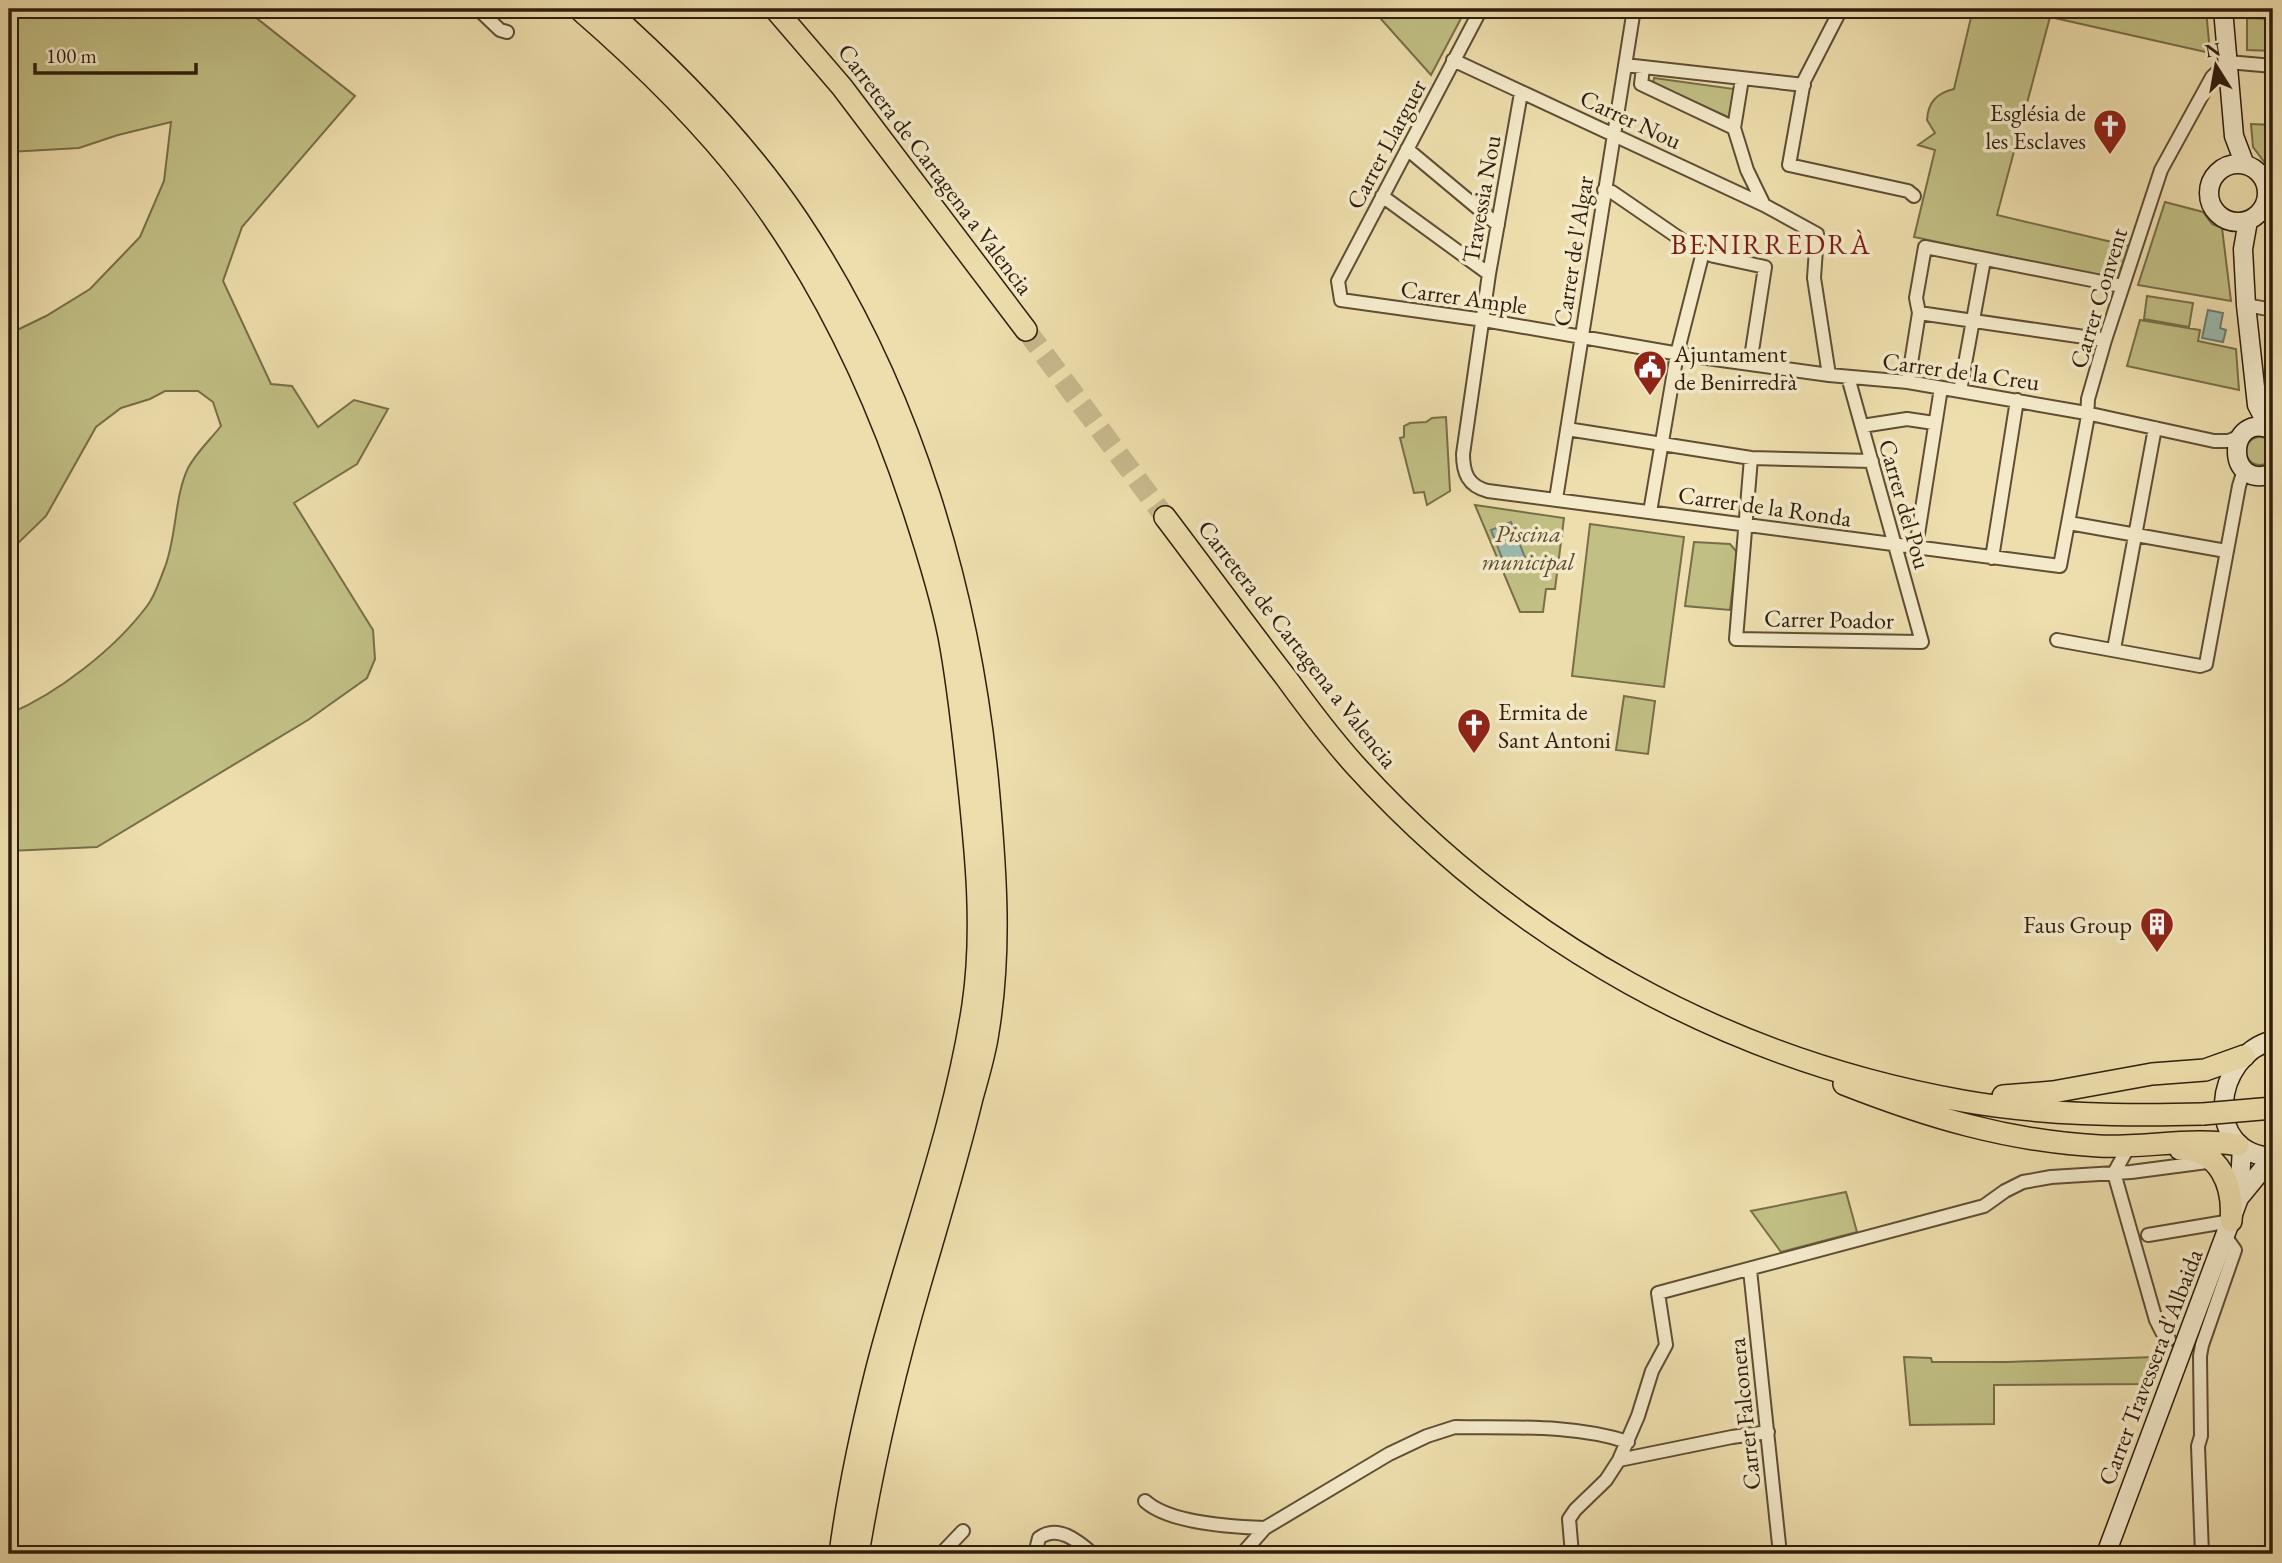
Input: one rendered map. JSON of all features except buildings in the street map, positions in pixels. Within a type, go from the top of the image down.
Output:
[{"type":"highway","points":[[579,9],[685,110],[747,182],[804,265],[836,322],[864,381],[900,468],[938,589],[949,636],[964,731],[978,901],[978,953],[973,1004],[952,1108],[876,1371],[845,1513],[841,1554]]},
{"type":"highway","points":[[606,9],[690,89],[766,177],[805,231],[854,314],[882,374],[924,481],[952,567],[974,671],[986,757],[998,916],[997,972],[988,1037],[957,1161],[896,1369],[877,1446],[858,1554]]},
{"type":"highway","name":"Carretera de Cartagena a Valencia","points":[[775,9],[842,87],[1026,330]]},
{"type":"highway","name":"Carretera de Cartagena a Valencia","points":[[1165,517],[1315,716],[1353,763],[1410,821],[1486,886],[1553,938],[1633,987],[1675,1009],[1769,1049],[1837,1070],[1964,1101],[2061,1113],[2110,1115],[2203,1114],[2273,1108]]},
{"type":"highway","points":[[1745,1039],[1762,1056],[1949,1122],[2024,1138],[2098,1146],[2202,1142],[2240,1146]]},
{"type":"highway","points":[[1769,1049],[1813,1055],[1882,1075],[1956,1091],[2000,1096],[2053,1092],[2152,1074],[2205,1070],[2244,1056]]},
{"type":"highway","points":[[2138,1146],[2200,1151],[2215,1163],[2230,1187],[2232,1205],[2228,1228]]},
{"type":"street","points":[[478,9],[500,30],[507,32]]},
{"type":"street","name":"Carrer Llarguer","points":[[1341,300],[1338,281],[1481,9]]},
{"type":"street","name":"Carrer de l'Algar","points":[[1556,499],[1634,9]]},
{"type":"street","points":[[1841,9],[1804,85],[1789,165],[1908,191],[1914,196]]},
{"type":"street","points":[[2223,9],[2234,136],[2245,165]]},
{"type":"street","name":"Carrer Nou","points":[[1454,60],[1764,205],[1817,234],[1813,267],[1829,375]]},
{"type":"street","points":[[2228,62],[2273,66]]},
{"type":"street","name":"Carrer Convent","points":[[2060,566],[2087,421],[2088,399],[2122,286],[2161,170],[2212,77],[2228,62]]},
{"type":"street","points":[[1625,65],[1804,85]]},
{"type":"street","points":[[1643,68],[1641,83],[1734,128]]},
{"type":"street","points":[[1742,79],[1734,128],[1747,170],[1764,205]]},
{"type":"street","name":"Travessia Nou","points":[[1468,479],[1463,454],[1489,274],[1521,93]]},
{"type":"street","points":[[2220,170],[2229,166],[2245,165],[2258,171],[2267,189],[2267,199],[2257,216],[2248,221],[2230,221],[2220,216],[2210,199],[2211,184],[2234,136]]},
{"type":"street","points":[[1407,149],[1498,225]]},
{"type":"street","points":[[1604,190],[1612,192],[1703,252],[1765,267],[1750,364]]},
{"type":"street","points":[[1382,196],[1489,274]]},
{"type":"street","points":[[2230,221],[2235,238],[2242,249]]},
{"type":"street","points":[[2248,221],[2242,249],[2257,405],[2271,429]]},
{"type":"street","points":[[1908,382],[1919,313],[1916,298],[1925,247],[2122,286]]},
{"type":"street","points":[[1650,512],[1677,354],[1703,252]]},
{"type":"street","points":[[1960,391],[1984,260]]},
{"type":"street","name":"Carrer Ample","points":[[1341,300],[1483,320],[1677,354],[1829,375]]},
{"type":"street","points":[[2246,305],[2273,310]]},
{"type":"street","points":[[1919,313],[2105,340]]},
{"type":"street","name":"Carrer de la Creu","points":[[1829,375],[1908,382],[2017,400],[2214,441]]},
{"type":"street","name":"Carrer del Pou","points":[[1848,377],[1922,642]]},
{"type":"street","points":[[1916,547],[1941,388]]},
{"type":"street","points":[[1992,558],[2017,400]]},
{"type":"street","points":[[2057,640],[2200,666],[2206,664],[2243,471],[2244,433],[2257,405]]},
{"type":"street","points":[[1862,426],[1907,419],[1934,423]]},
{"type":"street","points":[[2114,649],[2155,428]]},
{"type":"street","points":[[2214,441],[2229,441],[2254,428],[2271,429]]},
{"type":"street","points":[[1567,429],[1751,458],[1872,461]]},
{"type":"street","points":[[2214,441],[2243,471],[2259,477],[2273,473]]},
{"type":"street","points":[[1747,525],[1751,458]]},
{"type":"street","name":"Carrer de la Ronda","points":[[1468,479],[1488,491],[2060,566]]},
{"type":"street","points":[[2069,523],[2226,551]]},
{"type":"street","name":"Carrer Poador","points":[[1747,525],[1736,639],[1922,642]]},
{"type":"street","points":[[2273,1039],[2257,1045],[2244,1056],[2233,1069],[2224,1096],[2227,1124],[2240,1146],[2257,1155],[2273,1158]]},
{"type":"street","points":[[2114,1173],[2138,1146]]},
{"type":"street","name":"Carrer Travessera d'Albaida","points":[[2106,1554],[2239,1198],[2240,1146]]},
{"type":"street","name":"Carrer Travessera d'Albaida","points":[[2239,1198],[2273,1158]]},
{"type":"street","points":[[1572,1554],[1569,1526],[1571,1515],[1606,1480],[1619,1460],[1628,1442],[1652,1371],[1665,1345],[1658,1293],[1984,1206],[2024,1182],[2050,1177],[2114,1173],[2207,1162]]},
{"type":"street","points":[[2114,1173],[2153,1310],[2162,1332],[2169,1339]]},
{"type":"street","points":[[2148,1235],[2228,1228],[2235,1250],[2203,1340],[2200,1356],[2201,1436],[2198,1446],[2202,1554]]},
{"type":"street","name":"Carrer Falconera","points":[[1750,1270],[1780,1554]]},
{"type":"street","points":[[1242,1554],[1265,1528],[1389,1454],[1443,1430],[1468,1427],[1566,1430],[1600,1434],[1628,1442]]},
{"type":"street","points":[[1619,1460],[1768,1432]]},
{"type":"street","points":[[1145,1501],[1157,1510],[1173,1515],[1265,1528]]},
{"type":"street","points":[[942,1554],[963,1531]]},
{"type":"street","points":[[1035,1554],[1039,1538],[1051,1532],[1068,1536],[1093,1554]]},
{"type":"green space","points":[[9,9],[245,9],[355,96],[242,227],[223,281],[271,384],[292,386],[318,427],[354,400],[388,409],[357,464],[294,503],[373,630],[375,659],[367,678],[308,720],[97,847],[9,851],[9,714],[66,682],[102,654],[147,606],[169,555],[183,480],[199,452],[221,426],[213,402],[198,391],[165,391],[121,408],[96,427],[46,516],[9,552],[9,334],[46,316],[90,289],[140,237],[164,181],[171,122],[79,148],[9,152]]},
{"type":"green space","points":[[1372,9],[1466,9],[1431,75]]},
{"type":"green space","points":[[1973,9],[2206,9],[2210,53],[2050,17],[1997,215],[2129,246],[2117,280],[1914,237],[1935,150],[1918,145],[1935,133],[1927,120],[1931,103],[1938,96],[1954,89]]},
{"type":"green space","points":[[2247,18],[2273,19],[2273,51],[2247,50]]},
{"type":"green space","points":[[1654,78],[1734,89],[1730,118],[1653,83]]},
{"type":"green space","points":[[2251,124],[2273,125],[2273,145],[2265,145],[2265,163],[2253,147]]},
{"type":"green space","points":[[2165,202],[2203,212],[2212,224],[2222,228],[2231,301],[2138,285]]},
{"type":"green space","points":[[2147,296],[2193,303],[2189,327],[2144,319]]},
{"type":"green space","points":[[2140,320],[2200,330],[2198,341],[2236,349],[2239,390],[2127,366]]},
{"type":"green space","points":[[1446,417],[1450,491],[1427,505],[1424,492],[1414,493],[1400,438],[1404,437],[1404,426],[1410,423]]},
{"type":"green space","points":[[2260,437],[2270,441],[2274,451],[2270,461],[2260,465],[2250,461],[2246,451],[2250,441]]},
{"type":"green space","name":"Piscina municipal","points":[[1475,505],[1564,518],[1555,589],[1546,589],[1543,612],[1520,612]]},
{"type":"green space","points":[[1590,524],[1684,537],[1664,687],[1572,676]]},
{"type":"green space","points":[[1694,542],[1730,544],[1737,552],[1730,610],[1685,606]]},
{"type":"green space","points":[[1624,696],[1655,701],[1648,754],[1616,750]]},
{"type":"green space","points":[[1846,1192],[1857,1232],[1781,1252],[1751,1211]]},
{"type":"green space","points":[[1904,1357],[1931,1358],[1932,1362],[2007,1362],[2154,1357],[2146,1384],[1994,1385],[1994,1424],[1910,1425]]},
{"type":"water","points":[[2208,310],[2223,313],[2220,328],[2226,330],[2223,342],[2202,338]]},
{"type":"water","points":[[1511,522],[1526,560],[1506,568],[1491,530]]},
{"type":"tunnel","points":[[1026,330],[1165,517]]},
{"type":"place","name":"Església de les Esclaves","points":[[2110,156]]},
{"type":"place","name":"Ajuntament de Benirredrà","points":[[1650,397]]},
{"type":"place","name":"Ermita de Sant Antoni","points":[[1474,755]]},
{"type":"place","name":"Faus Group","points":[[2157,954]]},
{"type":"district","name":"BENIRREDRÀ","points":[[1771,244]]}]
